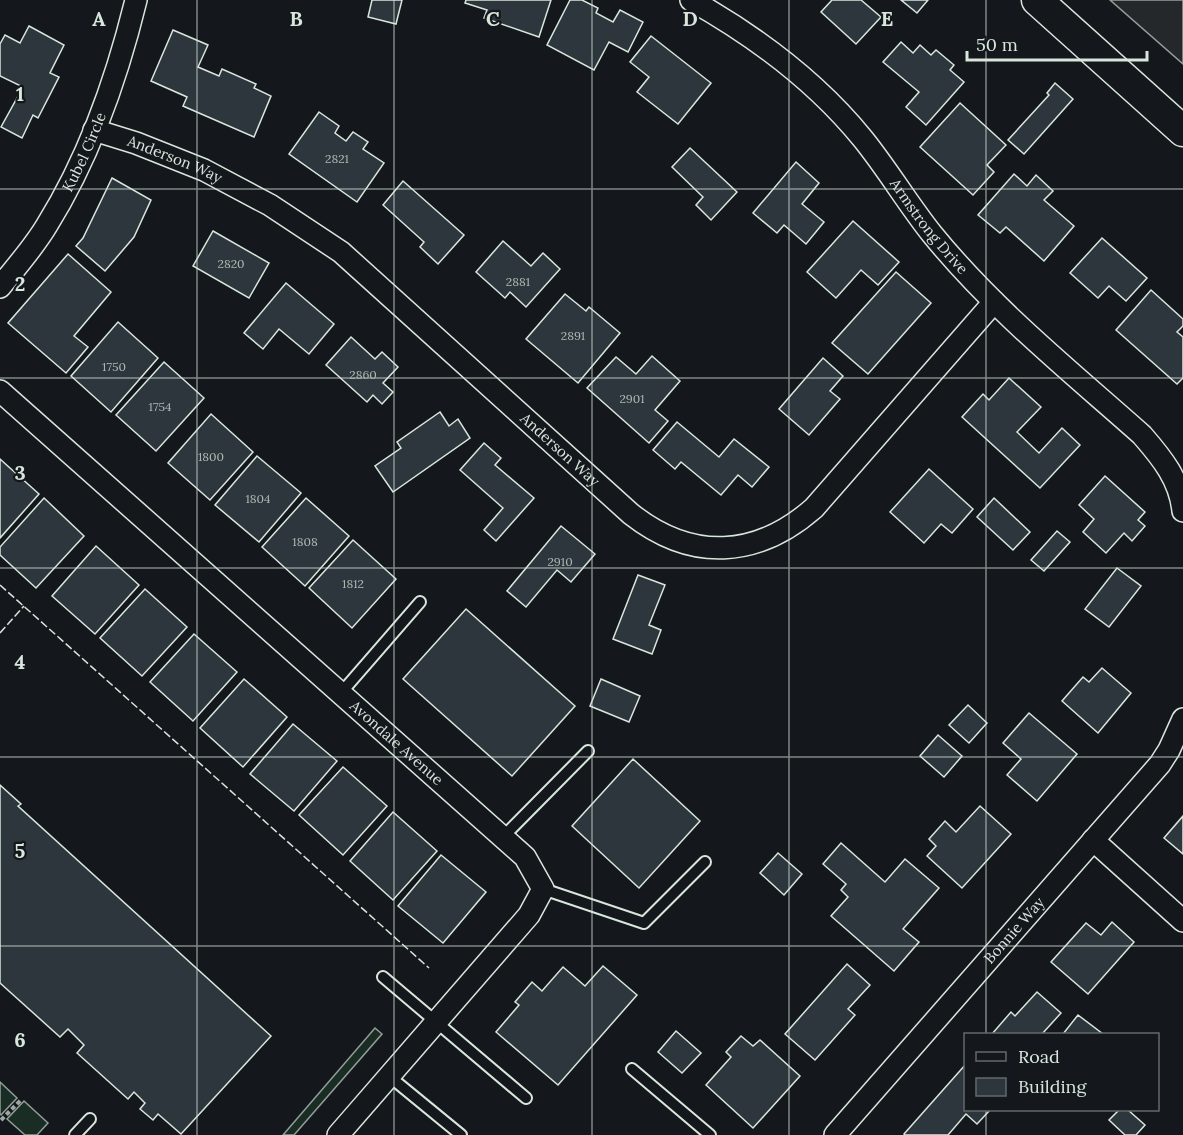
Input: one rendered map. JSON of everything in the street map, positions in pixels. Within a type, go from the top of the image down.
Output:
[{"type":"main road","points":[[1037,0],[1183,131]]},
{"type":"street","name":"Kubel Circle","points":[[0,287],[47,226],[76,172],[109,99],[136,0]]},
{"type":"street","name":"Armstrong Drive","points":[[691,0],[759,41],[831,104],[869,147],[932,234],[994,302],[1142,435],[1163,459],[1176,482],[1183,511]]},
{"type":"street","name":"Anderson Way","points":[[94,130],[136,143],[204,170],[270,205],[321,239],[355,265],[632,514],[662,535],[697,546],[733,547],[752,544],[777,534],[800,520],[814,508],[994,302]]},
{"type":"street","name":"Avondale Avenue","points":[[0,391],[525,857],[543,890]]},
{"type":"street","name":"Bonnie Way","points":[[835,1135],[1160,764],[1183,719]]},
{"type":"street","points":[[1093,840],[1183,921]]},
{"type":"street","points":[[338,1135],[529,915],[543,890]]},
{"type":"lane","points":[[340,693],[420,602]]},
{"type":"lane","points":[[503,837],[588,751]]},
{"type":"lane","points":[[543,890],[644,923],[705,862]]},
{"type":"lane","points":[[383,977],[526,1098]]},
{"type":"lane","points":[[632,1069],[710,1135]]},
{"type":"lane","points":[[389,1076],[461,1135]]},
{"type":"lane","points":[[75,1135],[90,1119]]},
{"type":"path","points":[[1,1120],[21,1100]]},
{"type":"green space","points":[[375,1028],[382,1034],[294,1135],[283,1135]]},
{"type":"green space","points":[[0,1082],[17,1098],[1,1115],[0,1114]]},
{"type":"green space","points":[[24,1101],[48,1123],[37,1135],[25,1135],[7,1119]]},
{"type":"shaded area","points":[[1110,0],[1183,0],[1183,64]]},
{"type":"building","points":[[372,0],[402,0],[396,24],[368,17]]},
{"type":"building","points":[[466,0],[551,0],[539,37],[484,18],[487,10],[465,3]]},
{"type":"building","points":[[570,0],[582,0],[598,8],[596,13],[613,22],[620,10],[643,22],[628,52],[609,42],[594,70],[547,45]]},
{"type":"building","points":[[832,0],[861,0],[881,17],[856,44],[821,12]]},
{"type":"building","points":[[901,0],[928,0],[917,13]]},
{"type":"building","points":[[29,26],[64,45],[50,73],[59,77],[38,118],[33,115],[22,138],[1,127],[23,87],[0,76],[0,44],[5,35],[20,43]]},
{"type":"building","points":[[173,30],[208,45],[198,67],[219,76],[222,69],[256,84],[254,88],[271,96],[254,137],[183,106],[187,97],[151,81]]},
{"type":"building","points":[[651,36],[711,83],[678,124],[637,92],[649,77],[630,62]]},
{"type":"building","points":[[901,42],[913,53],[920,45],[931,55],[936,50],[954,65],[950,70],[964,82],[926,125],[906,107],[919,92],[883,62]]},
{"type":"building","points":[[1055,83],[1073,99],[1024,154],[1008,140],[1049,95],[1047,93]]},
{"type":"building","points":[[960,103],[1006,145],[987,165],[994,172],[973,195],[920,147]]},
{"type":"building","points":[[319,112],[339,126],[335,133],[346,141],[353,132],[368,142],[363,149],[384,163],[357,202],[289,154]]},
{"type":"building","points":[[690,148],[737,192],[711,220],[696,205],[703,197],[672,167]]},
{"type":"building","points":[[796,162],[819,183],[802,204],[824,222],[806,244],[784,225],[777,233],[753,213]]},
{"type":"building","points":[[1014,174],[1027,186],[1036,175],[1053,191],[1044,200],[1074,226],[1044,261],[1006,227],[1000,233],[978,215]]},
{"type":"building","points":[[112,178],[151,200],[134,237],[105,271],[76,246],[83,238]]},
{"type":"building","points":[[403,181],[464,235],[438,264],[420,247],[424,242],[383,205]]},
{"type":"building","points":[[853,221],[899,262],[878,285],[861,270],[836,298],[807,272]]},
{"type":"building","points":[[213,231],[269,263],[249,298],[193,266]]},
{"type":"building","points":[[1102,238],[1147,278],[1126,301],[1109,286],[1098,298],[1070,273]]},
{"type":"building","points":[[503,241],[531,266],[543,253],[560,269],[526,307],[510,292],[505,298],[476,272]]},
{"type":"building","points":[[68,254],[111,292],[74,336],[88,347],[66,373],[8,323]]},
{"type":"building","points":[[896,272],[931,303],[868,374],[832,343]]},
{"type":"building","points":[[286,283],[334,324],[309,354],[279,329],[263,349],[244,333]]},
{"type":"building","points":[[1151,290],[1183,319],[1183,326],[1177,332],[1183,337],[1183,378],[1177,384],[1116,330]]},
{"type":"building","points":[[565,294],[586,311],[589,307],[620,333],[578,383],[526,339]]},
{"type":"building","points":[[118,322],[158,358],[111,412],[71,376]]},
{"type":"building","points":[[351,337],[375,359],[382,352],[398,367],[383,383],[393,392],[382,404],[373,395],[367,402],[326,365]]},
{"type":"building","points":[[652,356],[680,381],[655,410],[668,421],[649,443],[587,388],[616,357],[636,374]]},
{"type":"building","points":[[823,358],[843,376],[830,391],[840,399],[809,435],[779,409]]},
{"type":"building","points":[[164,362],[204,398],[156,451],[116,415]]},
{"type":"building","points":[[1009,378],[1041,407],[1017,432],[1039,453],[1062,428],[1080,445],[1040,488],[962,417],[983,394],[989,400]]},
{"type":"building","points":[[440,412],[449,426],[458,419],[470,438],[393,492],[375,466],[401,448],[397,442]]},
{"type":"building","points":[[211,414],[253,452],[210,500],[168,463]]},
{"type":"building","points":[[677,422],[719,457],[734,439],[769,467],[752,487],[738,475],[721,495],[681,462],[675,469],[653,450]]},
{"type":"building","points":[[484,443],[501,458],[495,465],[534,498],[496,541],[484,530],[503,508],[460,470]]},
{"type":"building","points":[[257,456],[301,493],[259,542],[215,505]]},
{"type":"building","points":[[0,459],[39,494],[0,538]]},
{"type":"building","points":[[929,469],[973,509],[952,533],[941,524],[924,543],[890,512]]},
{"type":"building","points":[[1105,476],[1145,512],[1138,520],[1145,526],[1132,541],[1124,533],[1106,553],[1083,532],[1094,519],[1079,505]]},
{"type":"building","points":[[44,498],[84,536],[36,588],[0,555],[0,547]]},
{"type":"building","points":[[306,498],[349,536],[305,586],[262,547]]},
{"type":"building","points":[[994,498],[1030,532],[1013,550],[977,517]]},
{"type":"building","points":[[561,526],[595,554],[571,582],[557,570],[526,607],[507,591]]},
{"type":"building","points":[[1057,531],[1070,542],[1044,571],[1031,560]]},
{"type":"building","points":[[353,540],[396,579],[352,628],[309,588]]},
{"type":"building","points":[[96,546],[139,585],[95,634],[52,596]]},
{"type":"building","points":[[1117,568],[1141,586],[1109,627],[1085,609]]},
{"type":"building","points":[[638,575],[665,585],[649,625],[661,630],[652,654],[613,639]]},
{"type":"building","points":[[145,589],[187,627],[142,676],[100,638]]},
{"type":"building","points":[[466,609],[575,706],[512,776],[403,679]]},
{"type":"building","points":[[194,634],[237,672],[193,721],[150,682]]},
{"type":"building","points":[[1102,668],[1131,693],[1098,733],[1062,701],[1083,677],[1089,682]]},
{"type":"building","points":[[244,679],[287,717],[243,767],[200,728]]},
{"type":"building","points":[[601,679],[640,696],[629,722],[590,706]]},
{"type":"building","points":[[968,705],[987,723],[969,743],[949,725]]},
{"type":"building","points":[[1029,713],[1077,754],[1037,801],[1007,775],[1021,759],[1003,743]]},
{"type":"building","points":[[293,724],[337,761],[294,811],[250,774]]},
{"type":"building","points":[[938,735],[962,756],[944,777],[920,756]]},
{"type":"building","points":[[633,759],[700,821],[639,888],[572,826]]},
{"type":"building","points":[[343,767],[387,806],[343,855],[299,815]]},
{"type":"building","points":[[0,785],[21,804],[18,806],[271,1036],[181,1134],[158,1114],[153,1120],[140,1109],[145,1103],[134,1092],[128,1099],[77,1053],[84,1045],[68,1029],[60,1037],[0,983]]},
{"type":"building","points":[[980,806],[1011,834],[962,888],[927,856],[936,846],[929,839],[945,821],[956,832]]},
{"type":"building","points":[[393,812],[437,851],[393,900],[350,861]]},
{"type":"building","points":[[1183,816],[1183,854],[1164,838]]},
{"type":"building","points":[[841,843],[885,882],[905,859],[939,888],[903,929],[919,942],[894,971],[831,916],[848,897],[841,890],[846,884],[823,864]]},
{"type":"building","points":[[778,853],[802,874],[784,895],[760,873]]},
{"type":"building","points":[[441,855],[486,892],[443,943],[398,906]]},
{"type":"building","points":[[1112,922],[1134,942],[1088,994],[1051,962],[1086,923],[1101,935]]},
{"type":"building","points":[[847,964],[870,985],[848,1009],[855,1015],[815,1060],[785,1034]]},
{"type":"building","points":[[603,966],[637,995],[558,1085],[496,1032],[519,1005],[515,1002],[532,982],[542,991],[563,967],[585,986]]},
{"type":"building","points":[[1037,992],[1061,1013],[1043,1033],[993,1033],[1011,1012],[1015,1016]]},
{"type":"building","points":[[1078,1015],[1102,1033],[1064,1033]]},
{"type":"building","points":[[676,1031],[701,1053],[682,1073],[658,1052]]},
{"type":"building","points":[[741,1036],[753,1046],[760,1040],[800,1076],[753,1128],[706,1085],[731,1057],[726,1052]]},
{"type":"building","points":[[964,1066],[964,1111],[989,1111],[977,1124],[966,1114],[948,1135],[904,1134]]},
{"type":"building","points":[[1118,1111],[1129,1111],[1145,1125],[1136,1135],[1125,1135],[1109,1120]]},
{"type":"fence","points":[[0,585],[429,968]]},
{"type":"fence","points":[[0,633],[24,606]]}]
